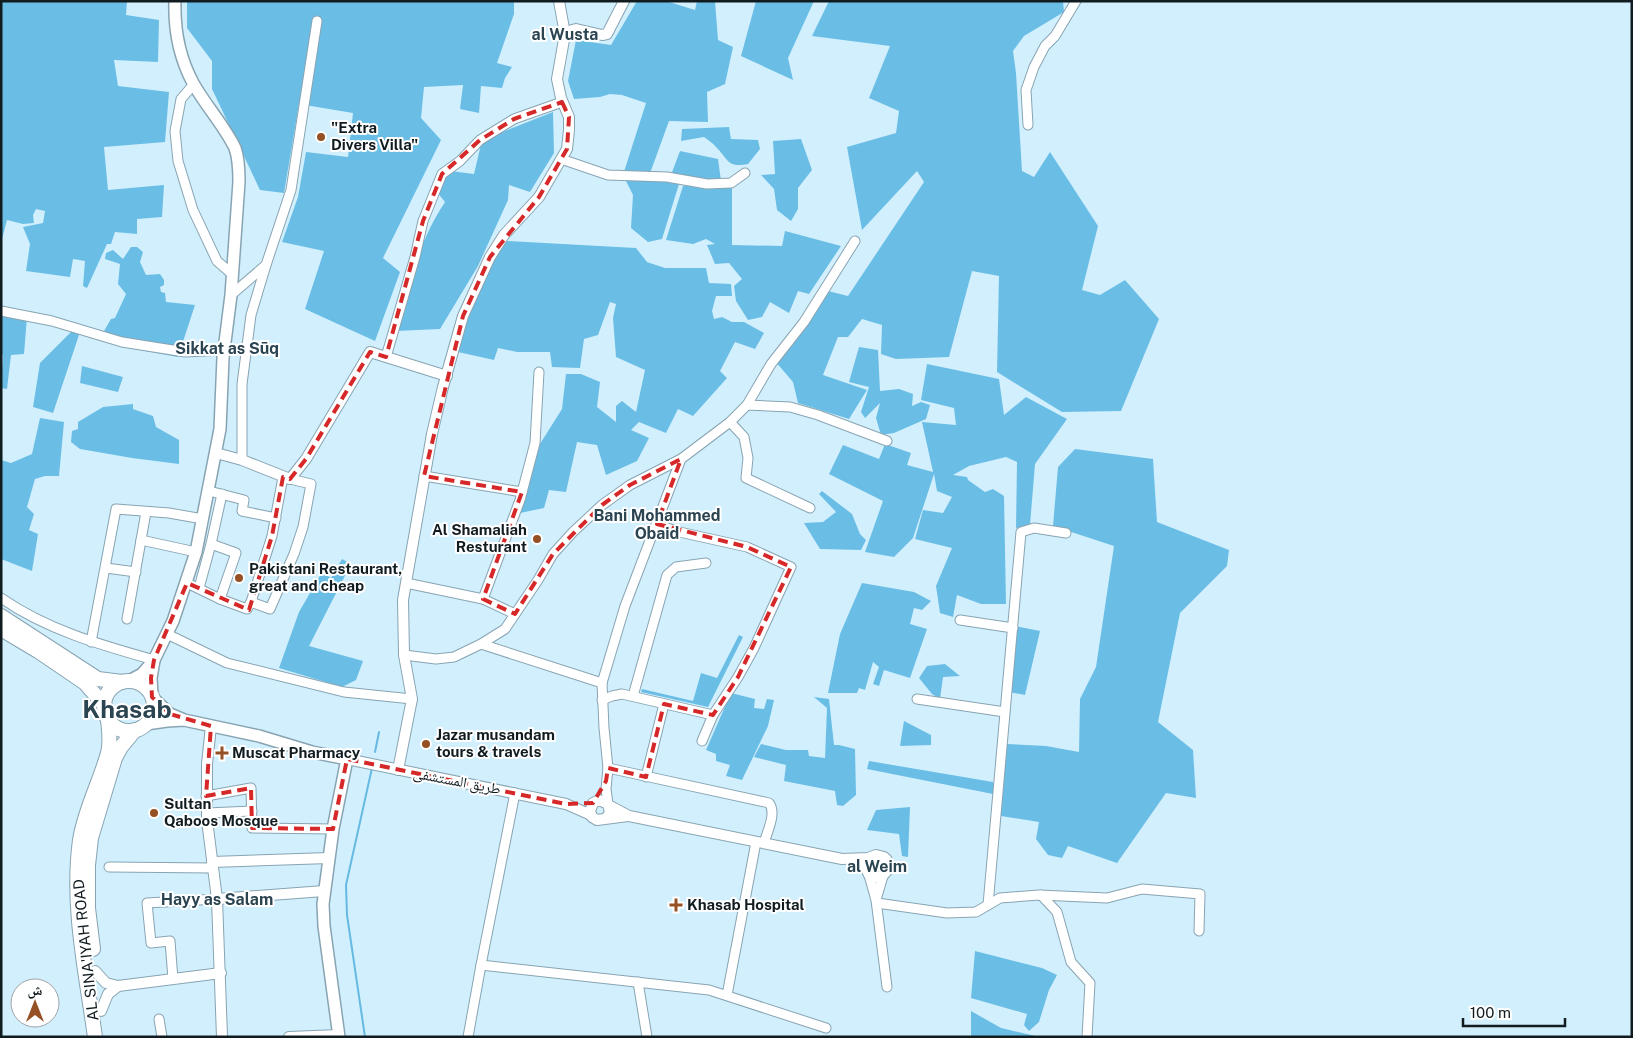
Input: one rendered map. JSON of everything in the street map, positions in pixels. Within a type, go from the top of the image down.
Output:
[{"type":"highway","points":[[1,616],[98,679],[140,684],[152,696],[154,709],[150,720],[141,727],[123,730],[117,727],[85,683],[38,651],[1,629]]},
{"type":"highway","points":[[106,712],[110,691],[126,682]]},
{"type":"highway","name":"AL SINA'IYAH ROAD","points":[[95,1037],[80,923],[78,872],[81,838],[86,814],[108,752],[106,712]]},
{"type":"highway","name":"AL SINA'IYAH ROAD","points":[[104,1037],[88,900],[88,865],[91,838],[115,758],[121,747],[141,727]]},
{"type":"main road","points":[[126,682],[142,674],[154,660],[167,634],[187,583],[196,552],[220,429],[224,350],[231,295],[239,165],[235,149],[194,84],[178,48],[174,20],[175,1]]},
{"type":"main road","points":[[154,660],[152,696],[170,714],[184,720],[259,736],[312,752],[353,760],[332,829],[324,891],[324,926],[339,1036]]},
{"type":"main road","points":[[141,727],[168,720],[184,720]]},
{"type":"street","points":[[398,770],[412,699],[404,654],[403,600],[432,434],[446,376],[463,316],[490,257],[504,235],[539,197],[567,149],[569,117],[562,102],[557,79],[565,34],[559,1]]},
{"type":"street","points":[[565,34],[576,29],[607,34],[624,1]]},
{"type":"street","points":[[1028,124],[1026,90],[1034,67],[1044,46],[1055,36],[1076,1]]},
{"type":"street","points":[[242,460],[242,384],[251,315],[291,190],[317,21]]},
{"type":"street","points":[[194,84],[181,98],[175,131],[178,161],[193,210],[217,261],[232,274]]},
{"type":"street","points":[[386,358],[423,221],[442,174],[460,161],[480,140],[514,119],[562,102]]},
{"type":"street","points":[[561,159],[608,175],[667,177],[707,184],[732,183],[745,173]]},
{"type":"street","points":[[404,654],[436,659],[454,657],[482,644],[505,629],[553,554],[602,505],[630,485],[681,459],[730,422],[747,405],[771,364],[804,322],[855,242]]},
{"type":"street","points":[[231,295],[266,265]]},
{"type":"street","points":[[1,311],[52,321],[122,342],[185,352],[224,350]]},
{"type":"street","points":[[187,583],[247,609],[264,565],[287,478],[306,459],[370,352],[446,376]]},
{"type":"street","points":[[482,599],[522,492],[535,443],[539,372]]},
{"type":"street","points":[[747,405],[790,407],[818,415],[887,441]]},
{"type":"street","points":[[730,422],[744,437],[748,458],[746,478],[810,508]]},
{"type":"street","points":[[216,453],[242,460],[287,478],[311,484],[303,526],[282,583],[270,608],[251,602]]},
{"type":"street","points":[[606,818],[610,813],[606,782],[608,768],[602,683],[625,606],[658,524],[681,459]]},
{"type":"street","points":[[424,476],[522,492]]},
{"type":"street","points":[[209,491],[244,500],[242,511],[276,518]]},
{"type":"street","points":[[198,588],[211,544],[222,494]]},
{"type":"street","points":[[91,642],[116,509],[169,513],[203,520]]},
{"type":"street","points":[[127,620],[146,512]]},
{"type":"street","points":[[658,524],[674,531],[727,541],[747,547],[791,567],[754,648],[713,715],[702,740]]},
{"type":"street","points":[[988,905],[1021,532],[1034,528],[1066,533]]},
{"type":"street","points":[[141,540],[196,552]]},
{"type":"street","points":[[211,544],[236,553],[220,598]]},
{"type":"street","points":[[633,696],[667,575],[676,567],[706,563]]},
{"type":"street","points":[[106,568],[136,572]]},
{"type":"street","points":[[406,583],[482,599],[515,614]]},
{"type":"street","points":[[1,598],[37,619],[91,642],[154,660]]},
{"type":"street","points":[[960,620],[1013,628]]},
{"type":"street","points":[[167,634],[228,663],[344,692],[412,699]]},
{"type":"street","points":[[482,644],[602,683]]},
{"type":"street","points":[[602,700],[622,694],[713,715]]},
{"type":"street","points":[[917,699],[1005,712]]},
{"type":"street","points":[[646,777],[664,704]]},
{"type":"street","points":[[210,726],[206,796],[217,899],[222,1037]]},
{"type":"street","name":"طريق المستشفى","points":[[353,760],[566,804],[591,814]]},
{"type":"street","points":[[608,768],[769,803],[771,806],[772,814],[760,842],[727,995]]},
{"type":"street","points":[[606,782],[590,808],[591,814],[597,820],[629,816],[842,859],[868,858],[876,854],[884,857],[887,860],[888,869],[883,876],[876,901]]},
{"type":"street","points":[[206,796],[251,788],[252,828],[332,829]]},
{"type":"street","points":[[468,1037],[515,793]]},
{"type":"street","points":[[594,802],[602,800],[629,816]]},
{"type":"street","name":"طريق المستشفى","points":[[566,804],[594,802]]},
{"type":"street","points":[[207,814],[252,812]]},
{"type":"street","points":[[109,867],[212,865],[329,858]]},
{"type":"street","points":[[868,858],[865,866],[876,901],[887,987]]},
{"type":"street","points":[[842,859],[875,878],[883,876]]},
{"type":"street","points":[[876,901],[947,913],[976,912],[1000,898],[1041,895],[1107,898],[1142,889],[1200,894],[1199,931]]},
{"type":"street","points":[[173,979],[170,941],[151,943],[147,903],[324,891]]},
{"type":"street","points":[[1041,895],[1057,912],[1071,962],[1090,983],[1087,1037]]},
{"type":"street","points":[[481,965],[709,990],[826,1028]]},
{"type":"street","points":[[95,971],[106,983],[118,986],[221,974]]},
{"type":"street","points":[[638,982],[647,1037]]},
{"type":"street","points":[[100,1011],[108,994],[118,986]]},
{"type":"street","points":[[159,1019],[162,1037]]},
{"type":"street","points":[[289,1037],[339,1036]]},
{"type":"highlighted area","points":[[562,102],[569,117],[567,149],[539,197],[490,257],[463,316],[424,476],[522,492],[483,599],[515,614],[553,554],[602,505],[630,485],[681,459],[657,524],[747,547],[791,567],[738,677],[713,715],[664,704],[646,777],[608,768],[606,781],[593,803],[566,804],[347,759],[333,829],[252,828],[251,788],[206,796],[211,726],[170,714],[152,697],[151,678],[154,660],[187,583],[249,610],[272,536],[283,477],[290,479],[306,459],[370,352],[386,357],[423,221],[442,174],[480,140],[514,119]]},
{"type":"shaded area","points":[[1,1],[127,1],[126,15],[159,20],[158,62],[114,60],[118,86],[169,92],[165,142],[104,147],[108,190],[164,185],[162,217],[137,219],[137,234],[115,232],[111,244],[107,244],[87,288],[83,286],[85,261],[73,259],[70,277],[26,271],[30,244],[23,227],[43,223],[45,211],[36,209],[33,215],[34,223],[23,224],[7,220],[1,243]]},
{"type":"shaded area","points":[[187,1],[514,1],[514,14],[497,63],[512,67],[505,78],[502,88],[481,86],[479,113],[460,109],[463,85],[424,87],[421,118],[441,140],[383,258],[400,272],[375,341],[305,309],[324,251],[282,242],[298,197],[306,152],[348,157],[353,113],[299,104],[284,193],[260,190],[212,89],[212,61],[187,28]]},
{"type":"shaded area","points":[[637,1],[666,1],[695,10],[697,1],[715,1],[718,40],[733,47],[725,84],[707,92],[708,122],[669,121],[649,176],[679,184],[662,239],[648,242],[631,228],[633,195],[623,175],[646,103],[622,95],[610,94],[600,97],[574,99],[568,81],[576,40],[611,45]]},
{"type":"shaded area","points":[[756,1],[814,1],[788,58],[793,80],[741,56]]},
{"type":"shaded area","points":[[829,1],[1063,1],[1064,12],[1024,36],[1013,51],[1022,171],[1034,177],[1050,152],[1098,226],[1082,290],[1100,295],[1125,280],[1159,319],[1121,411],[1062,412],[997,372],[999,276],[972,271],[949,357],[896,359],[881,354],[882,325],[862,319],[848,337],[838,337],[823,375],[867,390],[849,419],[798,403],[793,382],[775,361],[824,290],[848,296],[924,182],[917,171],[862,230],[847,147],[896,133],[899,111],[869,98],[890,46],[812,36]]},
{"type":"shaded area","points":[[553,112],[554,153],[530,192],[509,185],[508,200],[478,266],[440,329],[396,331],[421,248],[445,202],[437,192],[450,171],[474,174],[482,140]]},
{"type":"shaded area","points":[[729,127],[731,139],[758,140],[760,149],[748,164],[732,164],[704,137],[681,141],[682,129]]},
{"type":"shaded area","points":[[801,139],[812,170],[798,188],[798,209],[791,221],[777,210],[774,189],[761,175],[775,174],[773,141]]},
{"type":"shaded area","points":[[680,151],[718,159],[721,181],[671,175]]},
{"type":"shaded area","points":[[732,185],[732,245],[782,246],[785,231],[841,246],[809,294],[798,291],[789,313],[770,302],[762,317],[748,320],[736,301],[734,286],[742,279],[729,263],[715,264],[707,245],[715,244],[706,239],[693,244],[666,240],[683,186]]},
{"type":"shaded area","points":[[506,241],[636,248],[647,262],[665,268],[706,268],[709,283],[731,284],[732,296],[716,296],[712,311],[714,319],[722,317],[732,322],[744,322],[764,333],[755,349],[735,342],[720,371],[727,378],[693,416],[678,409],[666,433],[639,422],[631,430],[649,438],[637,461],[606,475],[597,445],[577,442],[566,492],[549,490],[544,508],[520,513],[533,455],[562,409],[566,374],[581,374],[600,382],[597,407],[616,422],[616,406],[622,401],[636,412],[645,370],[616,357],[613,318],[616,304],[610,302],[598,335],[584,339],[580,368],[552,367],[550,352],[517,352],[498,348],[494,360],[458,352],[467,323],[490,267]]},
{"type":"shaded area","points":[[131,247],[137,247],[143,252],[140,262],[146,275],[160,274],[164,280],[164,285],[160,287],[161,292],[165,293],[166,302],[195,305],[178,357],[129,348],[127,344],[104,331],[111,319],[115,318],[126,294],[118,284],[120,264],[105,259],[106,253],[113,250],[123,259]]},
{"type":"shaded area","points":[[1,314],[27,317],[24,354],[11,355],[7,389],[1,388],[3,355],[1,355]]},
{"type":"shaded area","points":[[81,329],[53,413],[33,407],[40,363],[73,330]]},
{"type":"shaded area","points":[[859,347],[878,350],[880,391],[899,389],[913,394],[912,406],[921,402],[930,405],[926,419],[894,433],[881,435],[876,418],[880,403],[865,418],[861,412],[869,387],[849,382]]},
{"type":"shaded area","points":[[927,364],[999,379],[1004,415],[1026,397],[1067,419],[1035,464],[1030,525],[1016,528],[1017,462],[1006,457],[969,466],[953,475],[967,477],[968,480],[985,492],[993,489],[1004,496],[1006,604],[981,604],[957,595],[953,617],[940,613],[936,586],[952,548],[915,539],[923,510],[943,513],[952,497],[937,491],[934,474],[913,538],[894,557],[865,552],[883,501],[829,474],[843,445],[879,459],[885,444],[911,453],[907,465],[933,472],[922,422],[956,425],[954,408],[921,400]]},
{"type":"shaded area","points":[[82,366],[123,377],[118,392],[80,383]]},
{"type":"shaded area","points":[[133,404],[133,409],[153,416],[156,427],[179,440],[179,464],[80,449],[71,442],[72,431],[78,429],[78,422],[103,407]]},
{"type":"shaded area","points":[[40,418],[64,422],[59,476],[45,476],[35,479],[27,507],[34,514],[29,530],[38,534],[32,571],[1,559],[1,460],[11,463],[32,454]]},
{"type":"shaded area","points":[[1075,449],[1153,459],[1157,522],[1229,550],[1227,566],[1180,613],[1158,722],[1193,750],[1196,798],[1166,793],[1117,863],[1068,846],[1062,858],[1048,855],[1036,839],[1039,822],[1001,816],[1007,744],[1046,746],[1079,752],[1080,699],[1096,667],[1114,546],[1053,526],[1058,467]]},
{"type":"shaded area","points":[[822,491],[852,514],[860,534],[866,540],[861,550],[820,549],[804,523],[823,522],[836,512],[819,494]]},
{"type":"shaded area","points":[[342,559],[351,564],[309,646],[363,661],[356,680],[342,687],[279,668],[299,612],[322,572],[331,578]]},
{"type":"shaded area","points":[[862,583],[914,592],[931,601],[922,610],[914,608],[910,624],[927,629],[910,678],[884,670],[879,686],[873,684],[879,667],[873,662],[865,690],[859,688],[857,693],[828,693],[840,634]]},
{"type":"shaded area","points":[[1015,626],[1040,631],[1025,695],[1009,692]]},
{"type":"shaded area","points":[[739,635],[743,637],[708,707],[641,692],[642,689],[693,701],[701,673],[717,678]]},
{"type":"shaded area","points":[[945,664],[960,676],[943,677],[940,699],[932,694],[919,678],[927,666]]},
{"type":"shaded area","points":[[731,693],[755,699],[754,708],[764,709],[767,699],[774,700],[768,726],[742,780],[726,776],[730,765],[716,761],[716,754],[706,750]]},
{"type":"shaded area","points":[[814,697],[829,699],[834,745],[855,749],[856,795],[843,806],[837,805],[835,791],[784,781],[786,765],[754,757],[761,744],[786,750],[808,750],[809,756],[825,758],[827,708]]},
{"type":"shaded area","points":[[904,721],[931,735],[931,745],[900,746]]},
{"type":"shaded area","points":[[869,761],[993,782],[993,794],[867,769]]},
{"type":"shaded area","points":[[910,807],[908,857],[902,856],[899,834],[867,830],[876,810]]},
{"type":"shaded area","points":[[975,951],[1042,968],[1057,975],[1049,990],[1039,1022],[1029,1031],[1024,1025],[1027,1014],[971,998]]},
{"type":"shaded area","points":[[971,1011],[1001,1028],[1040,1037],[971,1037]]},
{"type":"waterway","points":[[375,752],[379,732]]},
{"type":"waterway","points":[[365,1037],[347,915],[346,885],[372,768]]},
{"type":"place","name":"\"Extra Divers Villa\"","points":[[321,137]]},
{"type":"place","name":"Al Shamaliah Resturant","points":[[537,539]]},
{"type":"place","name":"Pakistani Restaurant, great and cheap","points":[[239,578]]},
{"type":"place","name":"Jazar musandam tours & travels","points":[[426,744]]},
{"type":"place","name":"Muscat Pharmacy","points":[[222,753]]},
{"type":"place","name":"Sultan Qaboos Mosque","points":[[154,813]]},
{"type":"place","name":"Khasab Hospital","points":[[676,905]]},
{"type":"district","name":"al Wusta","points":[[565,34]]},
{"type":"district","name":"Sikkat as Sūq","points":[[227,348]]},
{"type":"district","name":"Bani Mohammed Obaid","points":[[657,524]]},
{"type":"district","name":"Khasab","points":[[127,709]]},
{"type":"district","name":"al Weim","points":[[877,866]]},
{"type":"district","name":"Hayy as Salam","points":[[217,899]]}]
